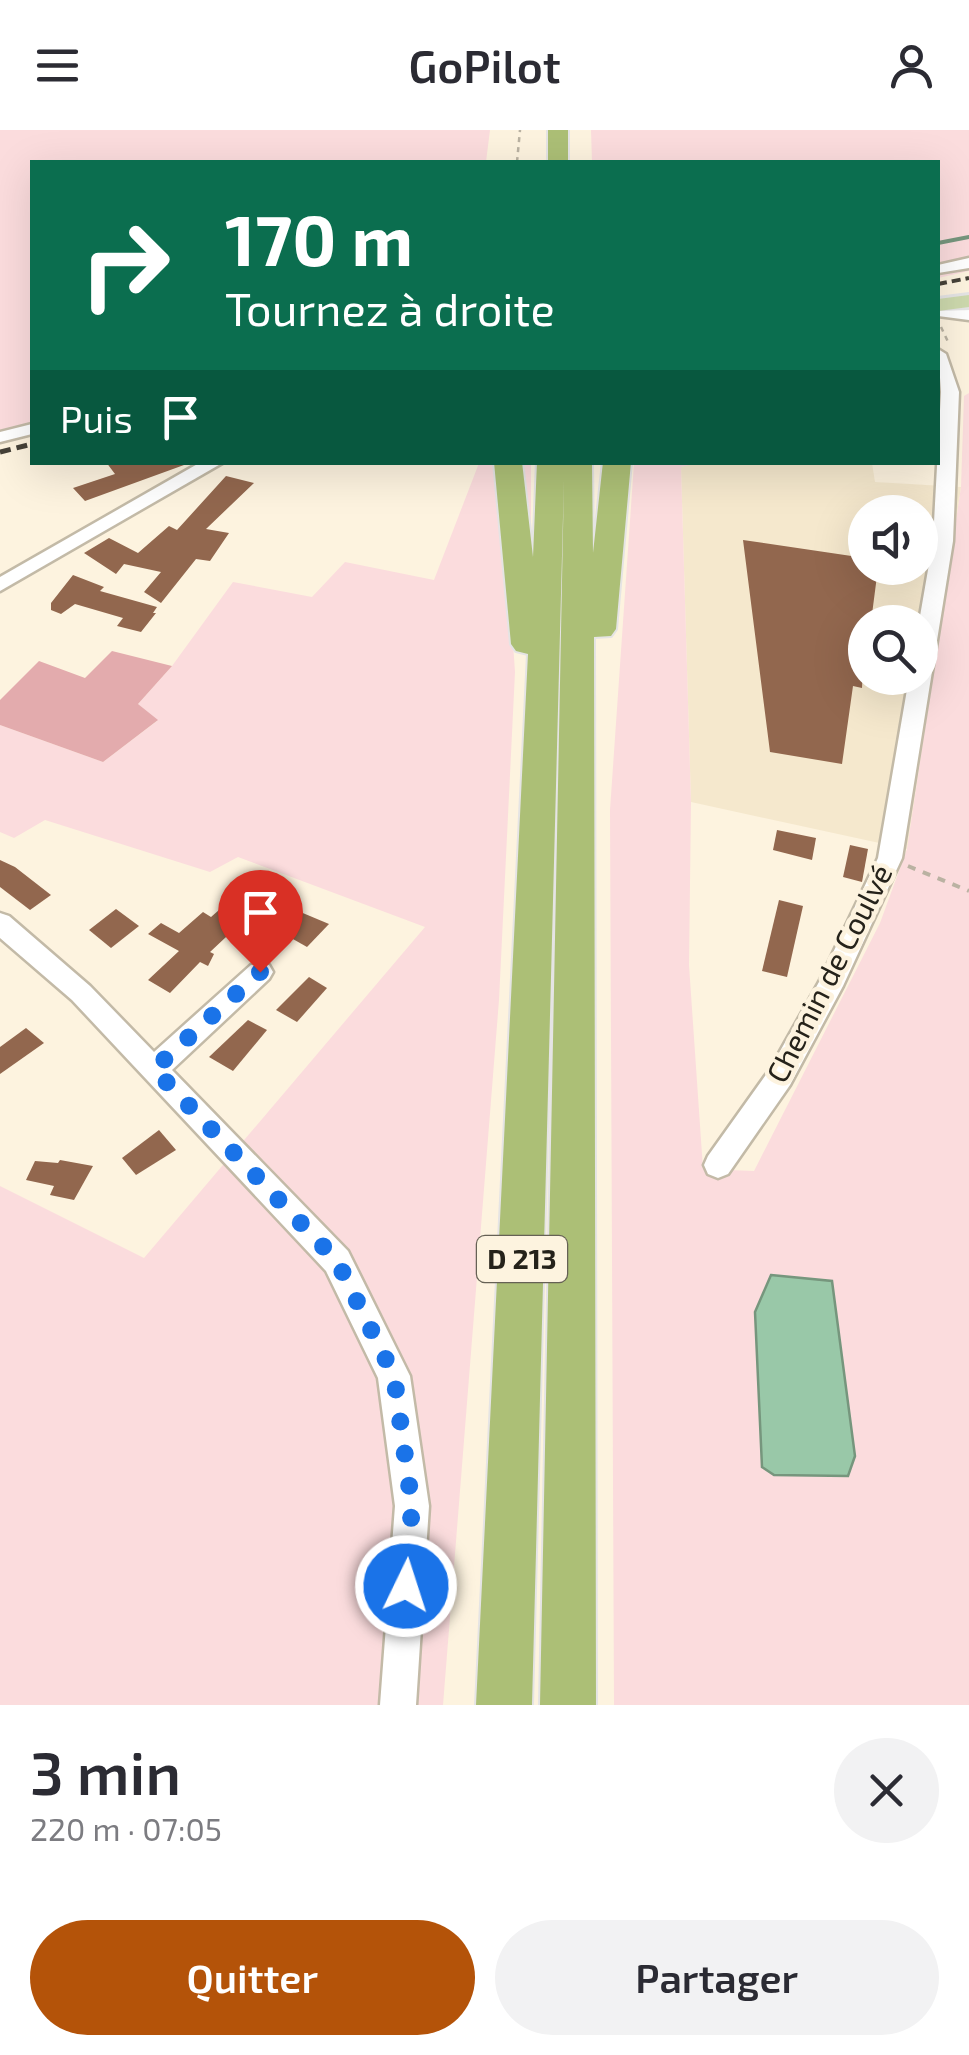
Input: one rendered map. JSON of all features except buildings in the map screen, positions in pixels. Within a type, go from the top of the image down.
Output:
[{"type":"highway","points":[[558,130],[558,160]]},
{"type":"highway","points":[[578,130],[578,160]]},
{"type":"highway","points":[[508,465],[528,652],[527,780],[540,813]]},
{"type":"highway","name":"D 213","points":[[504,1705],[551,465]]},
{"type":"highway","name":"D 213","points":[[568,1705],[579,720],[578,465]]},
{"type":"highway","points":[[579,720],[592,694],[618,465]]},
{"type":"main road","points":[[940,311],[969,303]]},
{"type":"street","points":[[940,269],[969,263]]},
{"type":"street","points":[[940,311],[969,316]]},
{"type":"street","name":"Chemin de Coulvé","points":[[718,1165],[780,1078],[830,986],[890,858],[943,541],[950,392],[940,360]]},
{"type":"street","points":[[0,437],[30,429]]},
{"type":"street","points":[[0,584],[210,465]]},
{"type":"street","points":[[0,923],[80,993],[337,1261],[394,1376],[412,1506],[398,1705]]},
{"type":"street","points":[[154,1069],[260,972]]},
{"type":"path","points":[[517,160],[520,130]]},
{"type":"path","points":[[890,858],[969,891]]},
{"type":"shaded area","points":[[0,130],[490,130],[486,160],[30,160],[30,436],[0,444]]},
{"type":"shaded area","points":[[591,130],[969,130],[969,271],[940,278],[940,160],[592,160]]},
{"type":"shaded area","points":[[969,393],[969,1705],[614,1705],[610,810],[634,465],[690,465],[681,467],[691,802],[689,965],[703,1169],[754,1171],[880,923],[907,849],[930,695],[938,695],[938,641],[961,487],[964,396]]},
{"type":"shaded area","points":[[478,465],[531,465],[531,536],[510,599],[515,672],[499,1000],[443,1705],[0,1705],[0,1186],[144,1258],[425,927],[238,857],[210,872],[45,820],[14,838],[0,832],[0,725],[103,762],[157,721],[138,704],[172,666],[233,582],[312,597],[345,562],[434,580]]},
{"type":"shaded area","points":[[872,465],[875,482],[961,487],[938,641],[938,605],[848,605],[848,695],[930,695],[907,849],[691,802],[681,467]]},
{"type":"shaded area","points":[[112,651],[172,666],[138,704],[158,720],[103,762],[0,725],[0,700],[39,661],[85,678]]},
{"type":"shaded area","points":[[771,1275],[832,1281],[855,1456],[848,1476],[774,1475],[762,1467],[755,1312]]},
{"type":"waterway","points":[[940,243],[969,237]]},
{"type":"railway","points":[[940,284],[969,278]]},
{"type":"railway","points":[[0,452],[30,444]]},
{"type":"route","points":[[260,972],[154,1069],[337,1261],[394,1376],[412,1506],[406,1586]]}]
